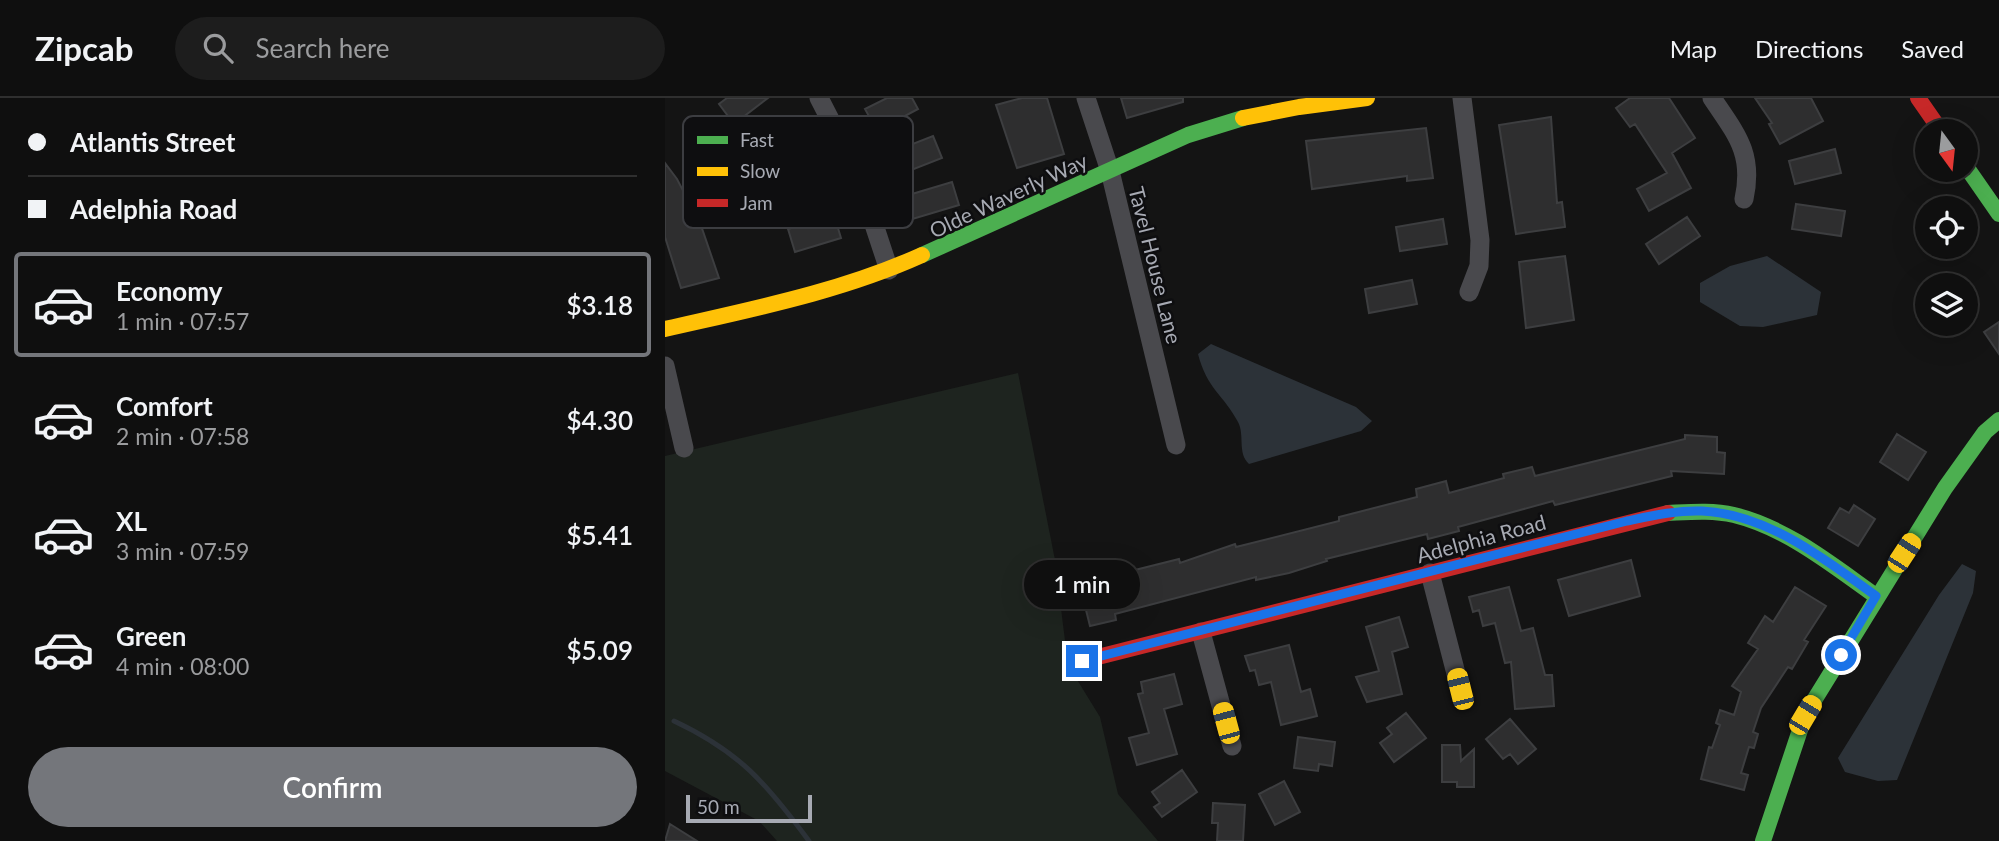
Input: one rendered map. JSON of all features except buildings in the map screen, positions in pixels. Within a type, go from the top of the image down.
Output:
[{"type":"street","points":[[819,98],[828,116]]},
{"type":"street","name":"Tavel House Lane","points":[[1086,98],[1110,171],[1176,445]]},
{"type":"street","name":"Olde Waverly Way","points":[[665,329],[812,295],[889,270],[1188,135],[1228,121],[1289,106],[1367,98]]},
{"type":"street","points":[[1462,98],[1481,240],[1479,266],[1469,292]]},
{"type":"street","points":[[1712,98],[1746,155],[1748,181],[1744,199]]},
{"type":"street","points":[[1918,98],[1933,119]]},
{"type":"street","points":[[1976,182],[1999,214]]},
{"type":"street","points":[[875,228],[889,270]]},
{"type":"street","points":[[665,366],[684,448]]},
{"type":"street","points":[[1763,841],[1805,715],[1876,596],[1961,466],[1985,432],[1999,421]]},
{"type":"street","name":"Adelphia Road","points":[[1082,661],[1627,521],[1668,513],[1701,511],[1732,515],[1763,524],[1876,596]]},
{"type":"street","points":[[1430,573],[1460,689]]},
{"type":"street","points":[[1201,632],[1232,746]]},
{"type":"shaded area","points":[[1767,256],[1821,292],[1817,315],[1763,327],[1740,326],[1700,302],[1700,283],[1730,266]]},
{"type":"shaded area","points":[[1211,344],[1356,407],[1372,421],[1361,431],[1249,464],[1243,455],[1238,422],[1211,384],[1198,354]]},
{"type":"shaded area","points":[[1018,373],[1055,560],[1068,665],[1100,717],[1118,794],[1158,841],[777,841],[759,821],[665,771],[665,456]]},
{"type":"shaded area","points":[[1962,564],[1976,571],[1973,593],[1897,780],[1878,781],[1845,772],[1838,758],[1939,595]]},
{"type":"waterway","points":[[674,721],[717,745],[750,771],[779,802],[809,841]]},
{"type":"traffic: fast","points":[[922,255],[1188,135],[1243,118]]},
{"type":"traffic: fast","points":[[1977,182],[1999,214]]},
{"type":"traffic: fast","points":[[1763,841],[1805,715],[1945,488],[1985,432],[1999,420]]},
{"type":"traffic: fast","points":[[1668,513],[1717,512],[1754,521],[1791,538],[1876,596]]},
{"type":"traffic: slow","points":[[1243,118],[1367,98]]},
{"type":"traffic: slow","points":[[665,329],[828,289],[922,255]]},
{"type":"traffic: jam","points":[[1918,98],[1933,119]]},
{"type":"traffic: jam","points":[[1082,661],[1668,513]]},
{"type":"route","points":[[1082,661],[1627,521],[1668,513],[1701,511],[1732,515],[1763,524],[1876,596],[1841,655]]}]
